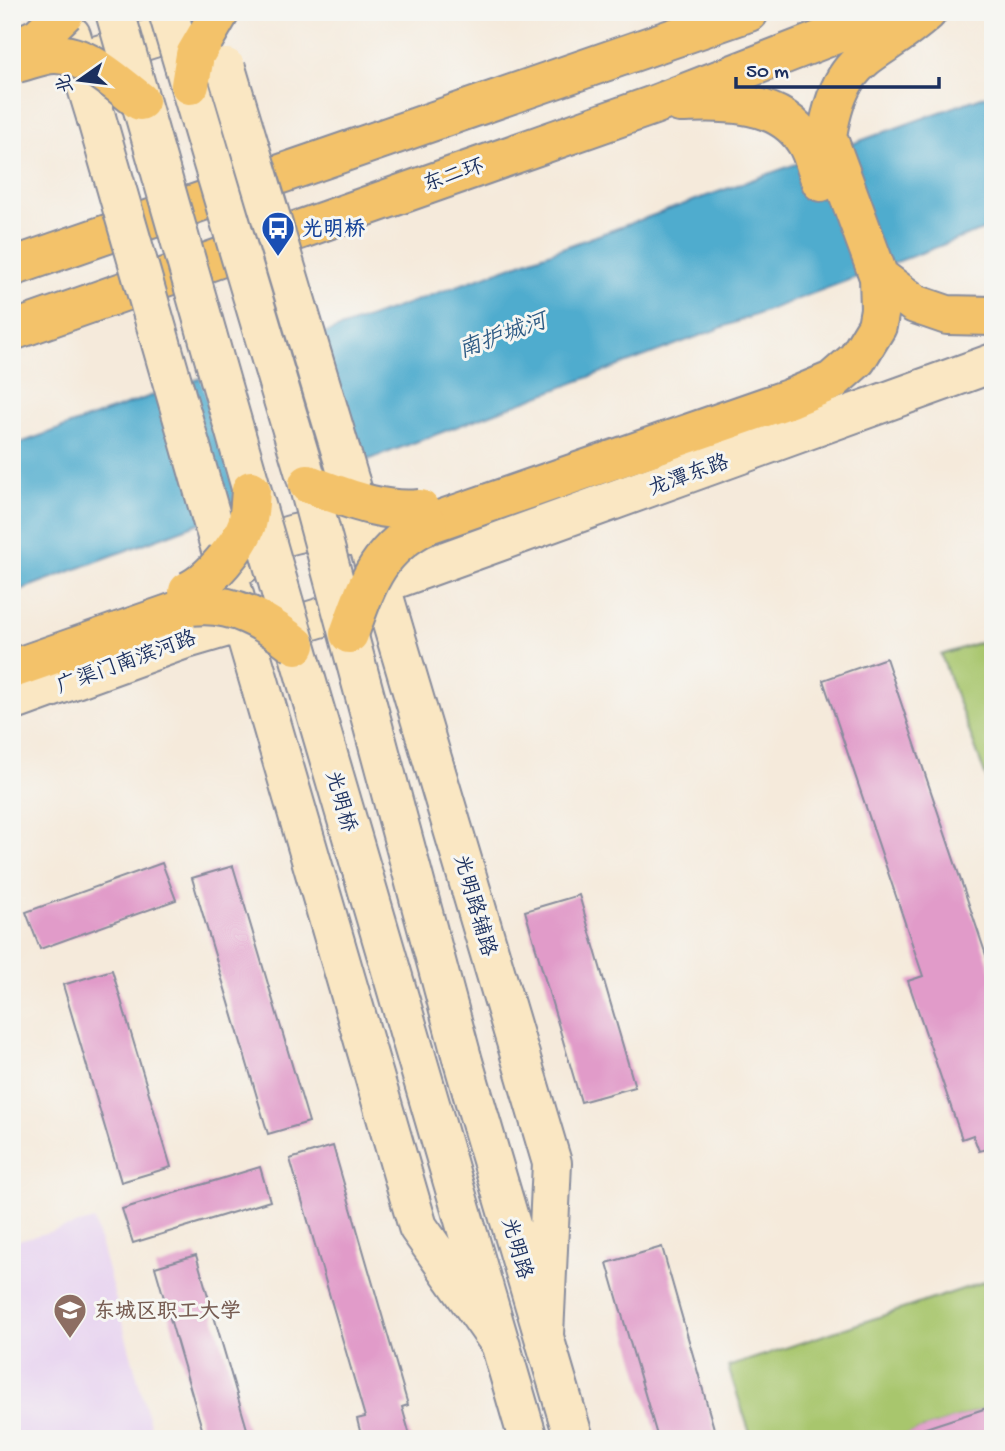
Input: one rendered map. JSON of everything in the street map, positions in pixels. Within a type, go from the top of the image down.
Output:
[{"type":"highway","points":[[14,56],[39,37],[63,12]]},
{"type":"highway","points":[[12,267],[713,21],[749,12]]},
{"type":"highway","name":"东二环","points":[[12,331],[654,105],[893,12]]},
{"type":"highway","points":[[817,139],[851,69],[927,12]]},
{"type":"highway","points":[[190,85],[195,55],[215,15]]},
{"type":"highway","points":[[14,56],[54,54],[70,57],[105,73],[140,101]]},
{"type":"highway","points":[[349,634],[371,575],[424,517],[801,372],[831,350],[849,326],[868,280],[817,139],[772,112],[747,104],[654,105]]},
{"type":"highway","points":[[868,280],[915,304],[947,315],[993,316]]},
{"type":"highway","points":[[308,484],[370,506],[424,517]]},
{"type":"highway","points":[[12,668],[190,598],[219,565],[246,525],[251,490]]},
{"type":"highway","points":[[12,652],[190,598],[245,612],[268,624],[296,645]]},
{"type":"street","points":[[63,12],[80,61],[228,583],[418,1227],[501,1345]]},
{"type":"street","name":"光明桥","points":[[115,12],[419,1064]]},
{"type":"street","points":[[169,12],[308,484],[349,634]]},
{"type":"street","points":[[80,61],[215,15]]},
{"type":"street","name":"光明路辅路","points":[[215,15],[226,68],[382,584],[552,1163],[544,1335]]},
{"type":"street","name":"龙潭东路","points":[[382,584],[993,363]]},
{"type":"street","points":[[228,583],[248,557],[286,534],[339,531],[369,543]]},
{"type":"street","points":[[241,623],[264,631],[303,623],[365,604],[382,584]]},
{"type":"street","name":"广渠门南滨河路","points":[[12,702],[183,640],[241,623]]},
{"type":"street","name":"光明路","points":[[349,634],[463,1058],[574,1439]]},
{"type":"street","name":"光明路","points":[[419,1064],[528,1439]]},
{"type":"shaded area","name":"东城区职工大学","points":[[94,1220],[154,1439],[12,1439],[12,1242]]},
{"type":"green space","points":[[993,638],[993,796],[941,655]]},
{"type":"green space","points":[[993,1279],[993,1406],[894,1439],[752,1439],[728,1367]]},
{"type":"water","name":"南护城河","points":[[993,93],[993,226],[12,593],[12,446]]},
{"type":"pier","points":[[292,342],[334,477],[237,513],[232,480],[200,375]]},
{"type":"building","points":[[886,658],[993,976],[993,1165],[987,1149],[979,1151],[973,1135],[962,1139],[908,981],[923,976],[823,680]]},
{"type":"building","points":[[162,863],[176,900],[40,949],[26,912]]},
{"type":"building","points":[[233,866],[309,1122],[268,1134],[192,878]]},
{"type":"building","points":[[579,895],[635,1087],[581,1102],[525,911]]},
{"type":"building","points":[[112,970],[171,1167],[121,1182],[63,985]]},
{"type":"building","points":[[333,1146],[408,1405],[402,1407],[411,1439],[362,1439],[357,1419],[365,1417],[290,1159]]},
{"type":"building","points":[[260,1167],[270,1201],[133,1243],[122,1209]]},
{"type":"building","points":[[662,1247],[717,1439],[658,1439],[607,1263]]},
{"type":"building","points":[[196,1255],[250,1439],[205,1439],[155,1267]]},
{"type":"building","points":[[993,1406],[993,1439],[895,1439],[895,1438]]},
{"type":"place","name":"光明桥","points":[[278,258]]},
{"type":"place","name":"东城区职工大学","points":[[70,1340]]}]
